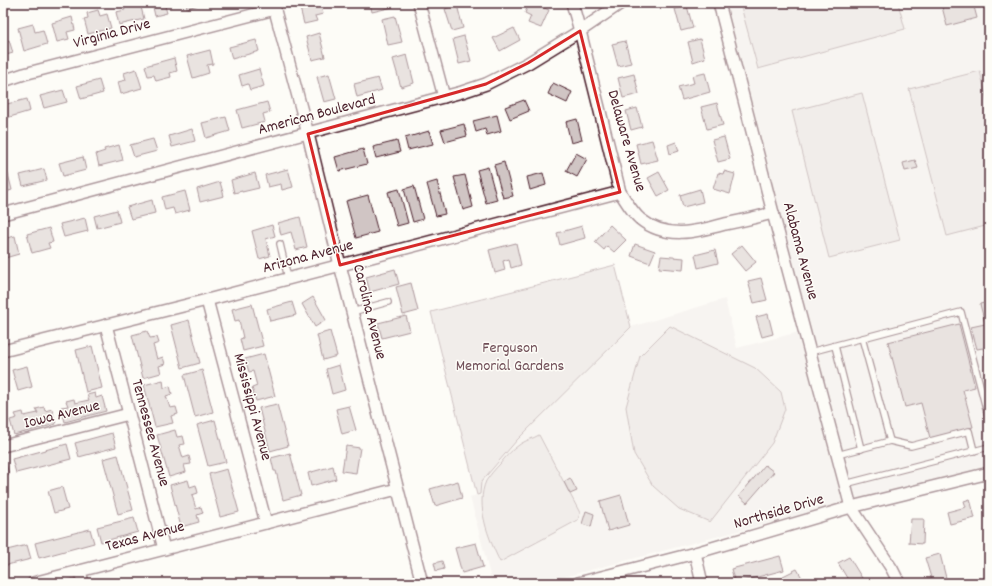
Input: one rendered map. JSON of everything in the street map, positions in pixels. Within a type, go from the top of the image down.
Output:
[{"type":"street","points":[[419,3],[444,97]]},
{"type":"street","name":"Delaware Avenue","points":[[572,3],[620,192],[640,219],[664,231],[681,233],[695,232],[773,213]]},
{"type":"street","name":"American Boulevard","points":[[3,214],[308,134],[462,92],[486,84],[528,63],[580,31],[621,3]]},
{"type":"street","name":"Alabama Avenue","points":[[719,3],[851,507],[892,569],[899,583]]},
{"type":"street","name":"Virginia Drive","points":[[3,81],[274,6]]},
{"type":"street","name":"Carolina Avenue","points":[[274,6],[422,583]]},
{"type":"street","name":"Arizona Avenue","points":[[3,352],[620,192]]},
{"type":"street","name":"Mississippi Avenue","points":[[207,300],[266,523]]},
{"type":"street","name":"Tennessee Avenue","points":[[106,326],[164,549]]},
{"type":"street","name":"Iowa Avenue","points":[[3,446],[129,414]]},
{"type":"street","name":"Northside Drive","points":[[578,583],[695,553],[851,507],[989,473]]},
{"type":"street","name":"Texas Avenue","points":[[33,583],[398,489]]},
{"type":"street","points":[[695,553],[702,583]]},
{"type":"street","points":[[80,571],[83,583]]},
{"type":"lane","points":[[280,244],[288,278]]},
{"type":"lane","points":[[352,312],[388,302]]},
{"type":"lane","points":[[810,352],[961,312],[989,420]]},
{"type":"lane","points":[[862,338],[890,441]]},
{"type":"lane","points":[[835,346],[861,449]]},
{"type":"lane","points":[[837,455],[890,441],[911,446],[969,431],[974,451]]},
{"type":"lane","points":[[845,484],[989,447]]},
{"type":"highlighted area","points":[[580,31],[620,192],[340,265],[308,134],[486,84],[528,63]]},
{"type":"shaded area","points":[[725,3],[989,3],[989,469],[854,503]]},
{"type":"shaded area","points":[[725,299],[737,348],[799,332],[845,503],[541,583],[492,583],[470,497],[480,494],[481,482],[517,440],[631,327]]},
{"type":"green space","points":[[740,3],[898,3],[905,29],[758,69]]},
{"type":"green space","points":[[980,71],[989,108],[989,225],[947,236],[909,89]]},
{"type":"green space","points":[[862,93],[900,240],[829,258],[792,111]]},
{"type":"green space","name":"Ferguson Memorial Gardens","points":[[615,265],[631,327],[517,440],[481,482],[480,494],[477,495],[431,312]]},
{"type":"green space","points":[[670,326],[755,368],[781,392],[785,409],[772,443],[710,522],[679,509],[653,486],[634,454],[626,407],[640,356]]},
{"type":"green space","points":[[539,435],[580,513],[578,520],[500,562],[488,533],[483,512],[482,501],[486,481],[510,452],[522,443]]},
{"type":"building","points":[[140,3],[144,19],[119,25],[116,12],[125,10],[123,5]]},
{"type":"building","points":[[152,3],[172,4],[165,6],[167,13],[155,16]]},
{"type":"building","points":[[186,3],[205,3],[187,8]]},
{"type":"building","points":[[320,3],[323,14],[315,16],[317,21],[304,24],[300,8]]},
{"type":"building","points":[[370,3],[392,3],[393,7],[372,12]]},
{"type":"building","points":[[529,3],[549,10],[541,28],[528,23],[531,16],[525,13]]},
{"type":"building","points":[[941,3],[973,3],[977,18],[947,26]]},
{"type":"building","points":[[457,5],[463,28],[452,31],[445,9]]},
{"type":"building","points":[[687,6],[693,28],[681,31],[675,9]]},
{"type":"building","points":[[98,10],[100,16],[107,14],[111,28],[88,34],[84,19],[88,18],[87,13]]},
{"type":"building","points":[[395,16],[402,42],[388,45],[382,19]]},
{"type":"building","points":[[72,17],[75,30],[67,32],[69,39],[57,42],[52,23]]},
{"type":"building","points":[[33,24],[35,32],[43,30],[47,44],[24,51],[18,28]]},
{"type":"building","points":[[514,28],[520,40],[500,51],[493,38]]},
{"type":"building","points":[[319,33],[325,57],[312,60],[306,37]]},
{"type":"building","points":[[464,36],[471,61],[459,64],[453,39]]},
{"type":"building","points":[[700,39],[705,58],[693,62],[688,42]]},
{"type":"building","points":[[9,40],[13,53],[3,56],[3,42]]},
{"type":"building","points":[[256,40],[259,51],[232,59],[229,47]]},
{"type":"building","points":[[625,41],[631,63],[618,66],[612,44]]},
{"type":"building","points":[[210,50],[213,64],[207,65],[209,73],[193,78],[187,56]]},
{"type":"building","points":[[407,55],[414,83],[401,87],[393,59]]},
{"type":"building","points":[[174,58],[177,71],[170,73],[171,77],[156,81],[154,75],[148,76],[145,66]]},
{"type":"building","points":[[136,69],[142,88],[121,94],[118,82],[126,80],[124,73]]},
{"type":"building","points":[[259,69],[264,86],[250,90],[248,84],[242,86],[239,75]]},
{"type":"building","points":[[705,73],[710,92],[682,100],[678,87],[694,83],[692,76]]},
{"type":"building","points":[[329,74],[336,99],[324,102],[317,77]]},
{"type":"building","points":[[634,74],[639,94],[623,98],[618,78]]},
{"type":"building","points":[[378,78],[382,90],[357,97],[354,84]]},
{"type":"building","points":[[99,80],[103,93],[81,99],[77,86]]},
{"type":"building","points":[[553,83],[572,92],[567,103],[548,94]]},
{"type":"building","points":[[63,90],[67,102],[44,108],[40,96]]},
{"type":"building","points":[[27,99],[30,111],[3,119],[3,105]]},
{"type":"building","points":[[524,100],[529,111],[510,119],[505,107]]},
{"type":"building","points":[[267,102],[270,112],[263,114],[265,122],[242,128],[237,110]]},
{"type":"building","points":[[717,103],[723,125],[707,129],[701,107]]},
{"type":"building","points":[[637,108],[642,127],[631,130],[626,111]]},
{"type":"building","points":[[497,115],[501,131],[487,135],[485,129],[476,132],[473,121]]},
{"type":"building","points":[[226,117],[230,131],[206,138],[202,123]]},
{"type":"building","points":[[577,119],[582,140],[571,143],[566,122]]},
{"type":"building","points":[[464,124],[467,136],[445,142],[441,130]]},
{"type":"building","points":[[192,129],[195,141],[172,147],[169,136]]},
{"type":"building","points":[[429,131],[433,144],[408,150],[405,138]]},
{"type":"building","points":[[724,137],[730,159],[718,162],[712,140]]},
{"type":"building","points":[[153,139],[157,151],[134,157],[130,145]]},
{"type":"building","points":[[652,140],[658,160],[641,164],[636,144]]},
{"type":"building","points":[[397,141],[400,152],[376,158],[373,147]]},
{"type":"building","points":[[676,142],[679,151],[670,154],[668,145]]},
{"type":"building","points":[[119,145],[123,160],[99,166],[96,154],[105,151],[104,149]]},
{"type":"building","points":[[363,149],[367,164],[339,171],[335,157]]},
{"type":"building","points":[[576,153],[587,159],[577,177],[566,171]]},
{"type":"building","points":[[83,157],[86,170],[63,176],[59,163]]},
{"type":"building","points":[[915,160],[918,168],[905,171],[903,163]]},
{"type":"building","points":[[504,162],[513,196],[503,198],[494,165]]},
{"type":"building","points":[[488,167],[497,200],[486,203],[477,170]]},
{"type":"building","points":[[44,169],[47,180],[23,186],[20,175]]},
{"type":"building","points":[[288,169],[293,187],[282,190],[281,184],[268,187],[265,175]]},
{"type":"building","points":[[724,171],[735,174],[730,194],[713,189],[718,173],[723,174]]},
{"type":"building","points":[[659,172],[669,190],[658,196],[648,178]]},
{"type":"building","points":[[255,173],[259,188],[234,193],[231,180]]},
{"type":"building","points":[[543,173],[546,185],[530,190],[527,177]]},
{"type":"building","points":[[8,174],[12,190],[3,193],[3,175]]},
{"type":"building","points":[[465,175],[473,207],[463,210],[454,177]]},
{"type":"building","points":[[437,181],[445,214],[436,216],[427,184]]},
{"type":"building","points":[[220,182],[224,196],[200,202],[197,189]]},
{"type":"building","points":[[414,186],[423,219],[413,222],[404,189]]},
{"type":"building","points":[[399,189],[408,223],[397,226],[388,192]]},
{"type":"building","points":[[700,189],[703,202],[683,207],[680,195]]},
{"type":"building","points":[[185,191],[190,210],[175,214],[173,208],[165,210],[162,197]]},
{"type":"building","points":[[368,195],[378,232],[356,238],[346,201]]},
{"type":"building","points":[[152,200],[155,213],[131,219],[127,207]]},
{"type":"building","points":[[117,210],[120,222],[97,228],[94,216]]},
{"type":"building","points":[[300,217],[307,247],[296,250],[291,232],[281,235],[278,223]]},
{"type":"building","points":[[85,218],[88,231],[64,237],[60,224]]},
{"type":"building","points":[[272,225],[275,236],[266,239],[270,256],[259,259],[252,231]]},
{"type":"building","points":[[610,225],[626,240],[614,252],[607,246],[604,250],[595,242]]},
{"type":"building","points":[[582,226],[585,238],[560,245],[557,233]]},
{"type":"building","points":[[49,228],[53,242],[48,243],[50,248],[32,253],[27,234]]},
{"type":"building","points":[[15,236],[19,254],[5,258],[3,252],[3,239]]},
{"type":"building","points":[[516,243],[521,265],[511,268],[509,259],[503,261],[505,270],[495,273],[489,250]]},
{"type":"building","points":[[635,244],[655,251],[650,263],[631,256]]},
{"type":"building","points":[[742,245],[756,262],[745,271],[731,254]]},
{"type":"building","points":[[715,250],[718,263],[698,268],[695,255]]},
{"type":"building","points":[[661,256],[684,258],[683,270],[659,268]]},
{"type":"building","points":[[395,269],[399,284],[370,292],[366,277]]},
{"type":"building","points":[[761,278],[767,300],[754,303],[748,281]]},
{"type":"building","points":[[411,283],[418,311],[403,315],[396,287]]},
{"type":"building","points":[[989,287],[989,370],[983,348],[977,349],[971,327],[985,324],[980,304],[988,302],[984,288]]},
{"type":"building","points":[[313,297],[326,320],[315,327],[302,304]]},
{"type":"building","points":[[292,302],[296,315],[270,321],[267,309]]},
{"type":"building","points":[[252,304],[263,346],[243,351],[240,339],[243,338],[239,320],[235,321],[232,309]]},
{"type":"building","points":[[768,314],[773,334],[762,337],[756,317]]},
{"type":"building","points":[[406,316],[410,331],[382,338],[378,323]]},
{"type":"building","points":[[189,320],[200,363],[182,368],[171,325]]},
{"type":"building","points":[[959,324],[975,387],[963,390],[973,427],[930,438],[921,403],[905,407],[888,342]]},
{"type":"building","points":[[147,331],[150,338],[157,337],[159,343],[153,345],[157,359],[163,357],[165,364],[159,366],[161,373],[143,378],[132,335]]},
{"type":"building","points":[[330,331],[337,356],[323,360],[317,335]]},
{"type":"building","points":[[92,346],[102,388],[86,392],[76,350]]},
{"type":"building","points":[[264,354],[275,396],[256,401],[252,388],[257,386],[253,371],[249,372],[245,359]]},
{"type":"building","points":[[339,365],[345,390],[332,394],[326,369]]},
{"type":"building","points":[[27,366],[32,387],[18,391],[12,370]]},
{"type":"building","points":[[202,370],[213,412],[195,417],[184,375]]},
{"type":"building","points":[[163,380],[164,388],[170,386],[172,394],[166,396],[170,408],[176,407],[178,414],[171,416],[173,423],[155,427],[144,385]]},
{"type":"building","points":[[95,393],[96,398],[102,396],[106,411],[65,422],[61,407],[68,406],[66,401],[74,399],[75,403],[89,400],[87,395]]},
{"type":"building","points":[[277,404],[288,446],[270,451],[259,408]]},
{"type":"building","points":[[349,406],[356,430],[342,434],[336,409]]},
{"type":"building","points":[[44,407],[45,411],[52,409],[56,424],[14,435],[10,420],[17,418],[15,414],[23,412],[24,416],[38,413],[36,409]]},
{"type":"building","points":[[215,420],[226,462],[208,466],[197,425]]},
{"type":"building","points":[[175,430],[177,437],[183,436],[185,444],[179,445],[183,458],[189,456],[191,464],[184,465],[186,472],[169,477],[157,435]]},
{"type":"building","points":[[112,433],[116,447],[79,457],[75,443]]},
{"type":"building","points":[[67,444],[71,459],[16,473],[12,459]]},
{"type":"building","points":[[346,446],[360,448],[356,473],[342,471]]},
{"type":"building","points":[[290,453],[301,495],[283,500],[276,471],[274,471],[271,458]]},
{"type":"building","points":[[118,455],[133,510],[118,514],[103,459]]},
{"type":"building","points":[[5,460],[9,474],[3,476],[3,461]]},
{"type":"building","points":[[765,465],[774,472],[747,503],[739,496]]},
{"type":"building","points":[[333,466],[336,479],[311,486],[308,473]]},
{"type":"building","points":[[227,469],[239,512],[220,517],[209,474]]},
{"type":"building","points":[[570,478],[577,491],[570,494],[564,482]]},
{"type":"building","points":[[188,480],[190,487],[196,485],[198,493],[192,495],[196,509],[201,507],[203,513],[197,515],[199,522],[181,527],[170,485]]},
{"type":"building","points":[[458,481],[462,498],[435,506],[430,489]]},
{"type":"building","points":[[62,487],[68,509],[54,513],[48,491]]},
{"type":"building","points":[[621,495],[629,525],[608,531],[600,501]]},
{"type":"building","points":[[970,499],[975,518],[950,524],[947,512],[966,507],[964,501]]},
{"type":"building","points":[[586,511],[594,514],[591,527],[582,524]]},
{"type":"building","points":[[134,518],[138,532],[101,542],[97,527]]},
{"type":"building","points":[[911,519],[924,519],[923,544],[909,543]]},
{"type":"building","points":[[90,529],[94,543],[39,558],[35,543]]},
{"type":"building","points":[[476,543],[483,567],[462,573],[455,548]]},
{"type":"building","points":[[27,545],[31,559],[3,566],[3,551]]},
{"type":"building","points":[[940,554],[946,578],[932,581],[925,558]]},
{"type":"building","points":[[780,556],[784,570],[735,583],[731,569]]},
{"type":"building","points":[[849,557],[865,583],[850,583],[838,563]]},
{"type":"building","points":[[442,561],[444,569],[436,571],[434,563]]},
{"type":"building","points":[[797,569],[805,583],[787,583],[783,576]]},
{"type":"waterway","points":[[480,583],[489,581]]}]
